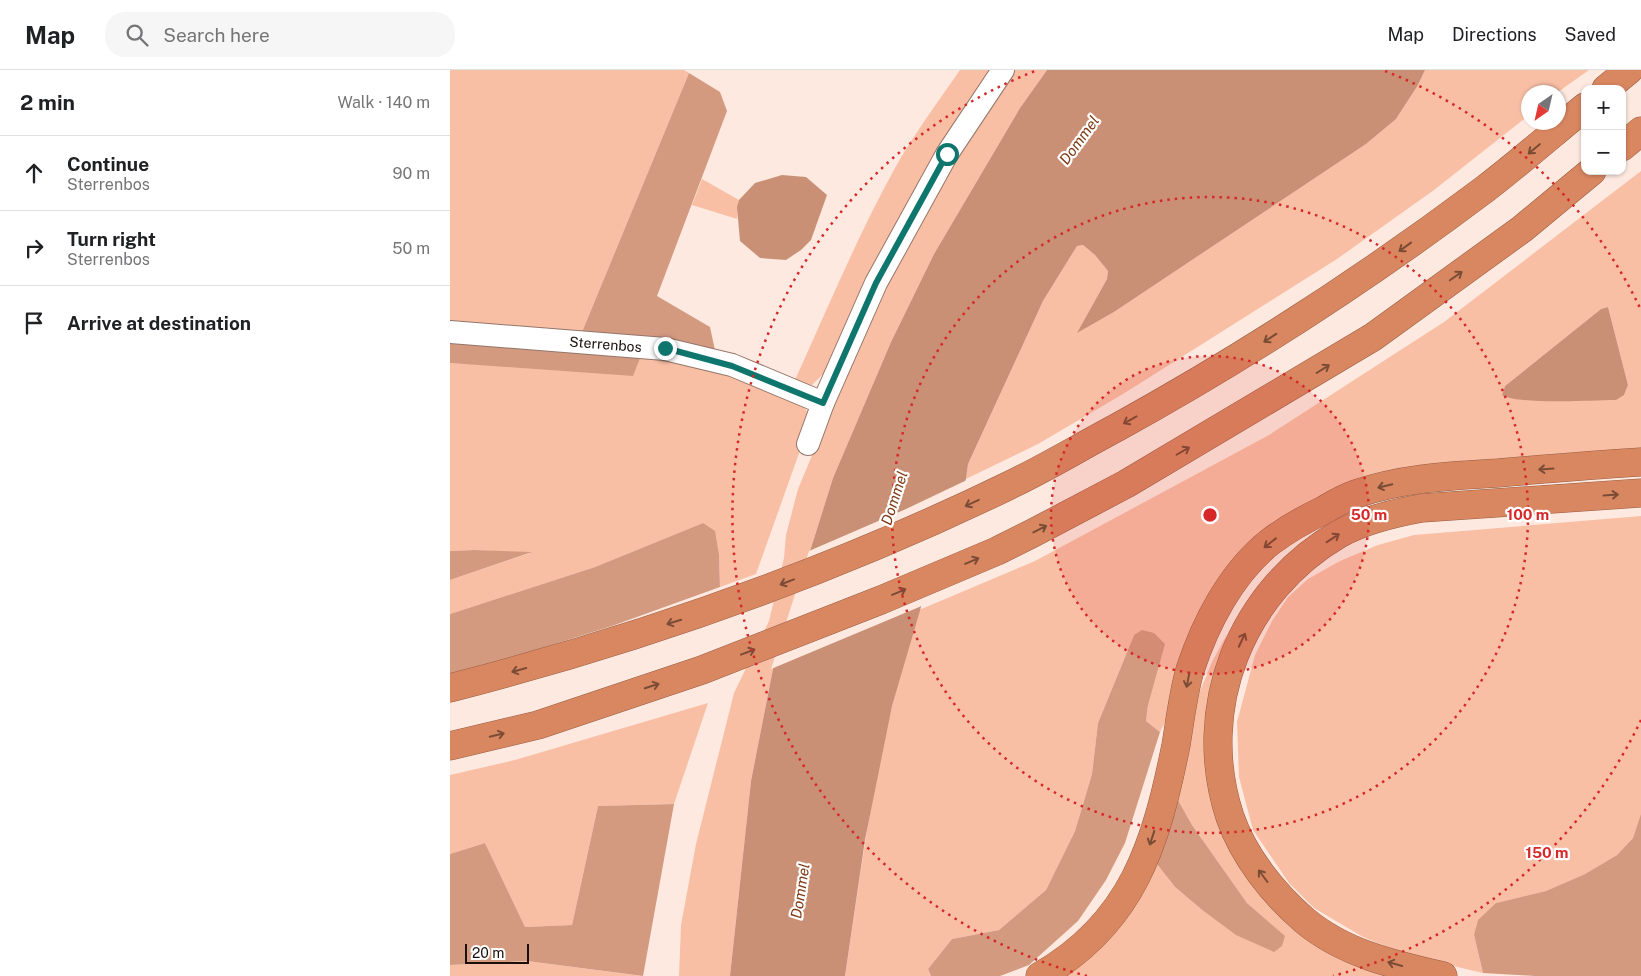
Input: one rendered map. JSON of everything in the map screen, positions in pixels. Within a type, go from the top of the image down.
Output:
[{"type":"highway","points":[[1611,85],[1629,70]]},
{"type":"highway","points":[[450,688],[522,670],[721,607],[901,535],[1016,482],[1192,386],[1248,352],[1333,296],[1488,187],[1581,110]]},
{"type":"highway","points":[[1626,144],[1641,131]]},
{"type":"highway","points":[[450,746],[538,724],[702,670],[837,618],[996,551],[1126,484],[1373,338],[1522,229],[1587,175]]},
{"type":"highway","points":[[1040,976],[1072,955],[1092,938],[1115,913],[1134,882],[1151,843],[1166,795],[1190,671],[1207,627],[1225,594],[1247,564],[1270,542],[1311,516],[1353,495],[1382,486],[1419,479],[1641,462]]},
{"type":"highway","points":[[1443,976],[1368,956],[1334,940],[1305,921],[1262,876],[1244,847],[1234,825],[1224,791],[1218,750],[1218,733],[1220,708],[1229,668],[1244,635],[1260,608],[1283,578],[1297,564],[1319,548],[1340,534],[1367,522],[1399,512],[1422,508],[1641,493]]},
{"type":"street","points":[[808,444],[823,403],[876,283],[947,154],[1003,70]]},
{"type":"street","name":"Sterrenbos","points":[[450,332],[665,348],[732,366],[823,403]]},
{"type":"shaded area","points":[[450,70],[684,70],[689,73],[582,332],[450,324]]},
{"type":"shaded area","points":[[960,70],[993,70],[828,369],[812,385],[794,382],[881,194],[910,143]]},
{"type":"shaded area","points":[[1013,70],[1047,70],[1020,108],[934,254],[891,342],[833,478],[773,669],[751,781],[730,976],[679,976],[681,925],[696,844],[734,693],[769,621],[784,558],[786,535],[798,489],[883,290],[922,215]]},
{"type":"shaded area","points":[[1425,70],[1589,70],[1566,86],[1521,85],[1521,122],[1434,190],[1337,259],[1123,394],[1038,444],[966,479],[968,464],[1043,301],[1077,246],[1083,245],[1095,255],[1108,271],[1107,279],[1078,332],[1114,312],[1366,144],[1396,119],[1418,85]]},
{"type":"shaded area","points":[[689,73],[720,92],[727,111],[657,296],[710,327],[716,355],[582,332]]},
{"type":"shaded area","points":[[1641,171],[1641,453],[1387,473],[1276,529],[1171,694],[1166,720],[1160,732],[1146,721],[1148,705],[1134,635],[1098,723],[1092,774],[1075,831],[1046,890],[999,930],[952,939],[928,969],[931,976],[845,976],[877,773],[892,706],[919,610],[1035,561],[1269,435],[1444,322]],"holes":[[[1608,307],[1628,385],[1624,395],[1502,395],[1505,386],[1601,309]]]},
{"type":"shaded area","points":[[702,179],[739,200],[737,219],[692,205]]},
{"type":"shaded area","points":[[450,340],[642,353],[633,376],[450,363]]},
{"type":"shaded area","points":[[642,353],[688,361],[794,396],[807,411],[808,428],[756,574],[720,587],[719,555],[703,523],[595,567],[450,614],[450,580],[530,553],[474,550],[450,551],[450,363],[495,365]]},
{"type":"shaded area","points":[[1641,516],[1641,816],[1633,838],[1617,855],[1585,874],[1546,891],[1496,903],[1474,935],[1483,973],[1411,956],[1382,945],[1363,937],[1314,908],[1289,883],[1253,830],[1239,777],[1237,722],[1255,655],[1272,621],[1288,597],[1308,579],[1340,561],[1378,545],[1414,535]]},
{"type":"shaded area","points":[[703,523],[715,531],[719,555],[720,587],[612,626],[450,677],[450,614],[595,567]]},
{"type":"shaded area","points":[[450,551],[532,552],[450,580]]},
{"type":"shaded area","points":[[1142,630],[1154,633],[1165,644],[1148,705],[1146,721],[1160,732],[1125,843],[1106,880],[1078,921],[1029,965],[1000,976],[931,976],[928,969],[952,939],[999,930],[1046,890],[1075,831],[1092,774],[1098,723],[1134,635]]},
{"type":"shaded area","points":[[1227,634],[1220,657],[1236,849],[1394,976],[1057,976],[1153,859],[1175,887],[1201,909],[1284,936],[1247,903],[1192,825],[1174,793],[1200,691],[1212,662]]},
{"type":"shaded area","points":[[708,703],[674,804],[598,806],[572,925],[525,927],[485,843],[450,854],[450,775],[515,760]]},
{"type":"shaded area","points":[[1174,793],[1192,825],[1247,903],[1285,936],[1282,946],[1274,952],[1236,935],[1201,909],[1175,887],[1153,859]]},
{"type":"shaded area","points":[[674,804],[643,976],[527,961],[450,965],[450,854],[485,843],[525,927],[572,925],[598,806]]},
{"type":"shaded area","points":[[1641,814],[1641,976],[1535,976],[1483,973],[1474,935],[1478,920],[1496,903],[1546,891],[1585,874],[1617,855],[1633,838]]},
{"type":"shaded area","points":[[527,961],[642,976],[450,976],[450,965]]},
{"type":"water","name":"Dommel","points":[[1047,70],[1425,70],[1418,85],[1396,119],[1366,144],[1114,312],[1077,333],[1107,279],[1108,271],[1095,255],[1083,245],[1077,246],[1043,301],[968,464],[966,479],[938,549],[892,706],[865,840],[845,976],[730,976],[751,781],[773,669],[833,478],[891,342],[934,254],[1020,108]]},
{"type":"water","points":[[782,175],[806,177],[827,195],[811,240],[801,250],[786,260],[760,258],[740,241],[737,207],[739,200],[755,183]]},
{"type":"water","points":[[1608,307],[1628,385],[1624,395],[1616,400],[1539,401],[1523,400],[1502,395],[1505,386],[1601,309]]},
{"type":"pier","points":[[969,479],[940,550],[924,605],[771,669],[809,551],[906,509]]},
{"type":"route","points":[[665,348],[732,366],[823,403],[876,283],[947,154]]}]
